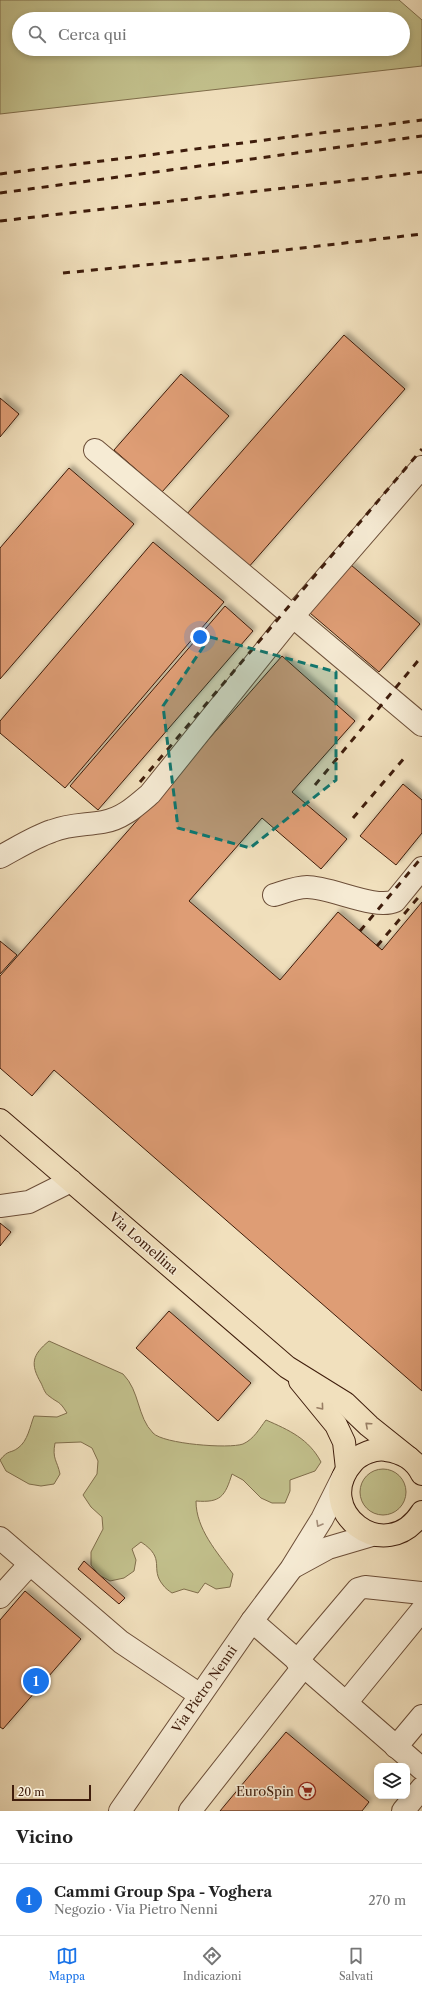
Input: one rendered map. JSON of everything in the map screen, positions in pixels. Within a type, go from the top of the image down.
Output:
[{"type":"main road","name":"Via Lomellina","points":[[0,1120],[287,1366],[345,1403],[368,1426],[416,1466]]},
{"type":"main road","name":"Via Lomellina","points":[[287,1366],[336,1425],[344,1442],[345,1473],[340,1491],[342,1506],[348,1519],[359,1528],[372,1535]]},
{"type":"main road","name":"Via Lomellina","points":[[345,1473],[356,1458],[369,1452],[382,1449],[397,1451],[416,1466]]},
{"type":"main road","points":[[400,1533],[416,1522],[422,1512]]},
{"type":"main road","points":[[372,1535],[382,1536],[422,1529]]},
{"type":"street","points":[[95,450],[422,725]]},
{"type":"street","points":[[0,857],[51,831],[72,826],[105,822],[133,808],[150,794],[293,616],[422,467]]},
{"type":"street","points":[[274,894],[307,887],[335,892],[376,903],[390,903],[395,900],[422,868]]},
{"type":"street","points":[[0,1206],[29,1202],[71,1181]]},
{"type":"street","name":"Via Pietro Nenni","points":[[120,1811],[252,1621],[291,1569],[322,1520],[345,1473]]},
{"type":"street","name":"Via Pietro Nenni","points":[[291,1569],[328,1548],[372,1535]]},
{"type":"street","points":[[0,1538],[121,1642],[200,1695]]},
{"type":"street","points":[[0,1597],[30,1564]]},
{"type":"street","points":[[190,1811],[358,1589],[365,1587],[422,1593]]},
{"type":"street","points":[[346,1703],[422,1610]]},
{"type":"street","points":[[252,1621],[422,1769]]},
{"type":"street","points":[[396,1747],[422,1716]]},
{"type":"street","points":[[403,1811],[422,1788]]},
{"type":"highlighted area","points":[[210,637],[336,672],[336,780],[250,848],[178,828],[163,706]]},
{"type":"shaded area","points":[[0,0],[399,0],[422,20],[422,66],[0,114]]},
{"type":"shaded area","points":[[49,1341],[123,1374],[133,1388],[148,1427],[159,1437],[182,1443],[211,1446],[243,1444],[256,1434],[266,1420],[298,1436],[311,1447],[321,1462],[315,1471],[290,1480],[290,1491],[285,1503],[272,1503],[261,1498],[243,1480],[232,1474],[224,1493],[217,1499],[211,1501],[196,1501],[197,1511],[203,1531],[214,1549],[233,1574],[230,1587],[216,1589],[205,1583],[198,1593],[184,1589],[172,1593],[159,1579],[157,1574],[156,1559],[153,1554],[149,1548],[141,1542],[132,1549],[136,1560],[134,1571],[124,1578],[110,1581],[99,1575],[91,1565],[91,1552],[103,1529],[102,1517],[91,1507],[83,1495],[97,1474],[98,1461],[92,1448],[81,1442],[55,1443],[54,1456],[60,1474],[54,1484],[41,1486],[29,1484],[6,1471],[0,1460],[21,1445],[28,1433],[34,1416],[57,1417],[67,1413],[60,1404],[46,1394],[35,1370],[34,1360],[36,1355]]},
{"type":"shaded area","points":[[379,1469],[387,1469],[396,1473],[402,1479],[406,1492],[402,1505],[396,1511],[387,1515],[379,1515],[370,1511],[364,1505],[360,1496],[360,1488],[364,1479],[370,1473]]},
{"type":"building","points":[[344,335],[405,389],[247,569],[186,515]]},
{"type":"building","points":[[181,374],[229,416],[162,492],[114,450]]},
{"type":"building","points":[[0,398],[19,414],[0,437]]},
{"type":"building","points":[[69,468],[134,524],[0,679],[0,548]]},
{"type":"building","points":[[153,542],[224,602],[65,788],[0,733],[0,721]]},
{"type":"building","points":[[351,565],[420,624],[379,672],[310,613]]},
{"type":"building","points":[[225,606],[253,631],[98,810],[70,786]]},
{"type":"building","points":[[282,656],[355,721],[292,792],[347,839],[321,869],[262,818],[189,901],[280,980],[338,912],[382,950],[422,902],[422,1391],[54,1070],[32,1096],[0,1068],[0,976]]},
{"type":"building","points":[[403,784],[422,800],[422,833],[396,865],[360,836]]},
{"type":"building","points":[[0,941],[17,955],[0,974]]},
{"type":"building","points":[[0,1223],[11,1232],[0,1246]]},
{"type":"building","points":[[169,1311],[251,1383],[218,1421],[136,1348]]},
{"type":"building","points":[[84,1561],[125,1598],[119,1604],[78,1569]]},
{"type":"building","points":[[25,1591],[81,1639],[3,1729],[0,1727],[0,1620]]},
{"type":"building","points":[[286,1732],[369,1802],[362,1811],[220,1811]]},
{"type":"railway","points":[[0,174],[422,120]]},
{"type":"railway","points":[[0,193],[422,136]]},
{"type":"railway","points":[[0,221],[422,172]]},
{"type":"railway","points":[[63,273],[216,258],[422,234]]},
{"type":"railway","points":[[140,782],[422,449]]},
{"type":"railway","points":[[315,785],[422,656]]},
{"type":"railway","points":[[353,818],[406,756]]},
{"type":"railway","points":[[360,931],[422,857]]},
{"type":"railway","points":[[377,946],[422,893]]},
{"type":"place","name":"Cammi Group Spa - Voghera","points":[[36,1681]]},
{"type":"place","name":"EuroSpin","points":[[307,1791]]}]
